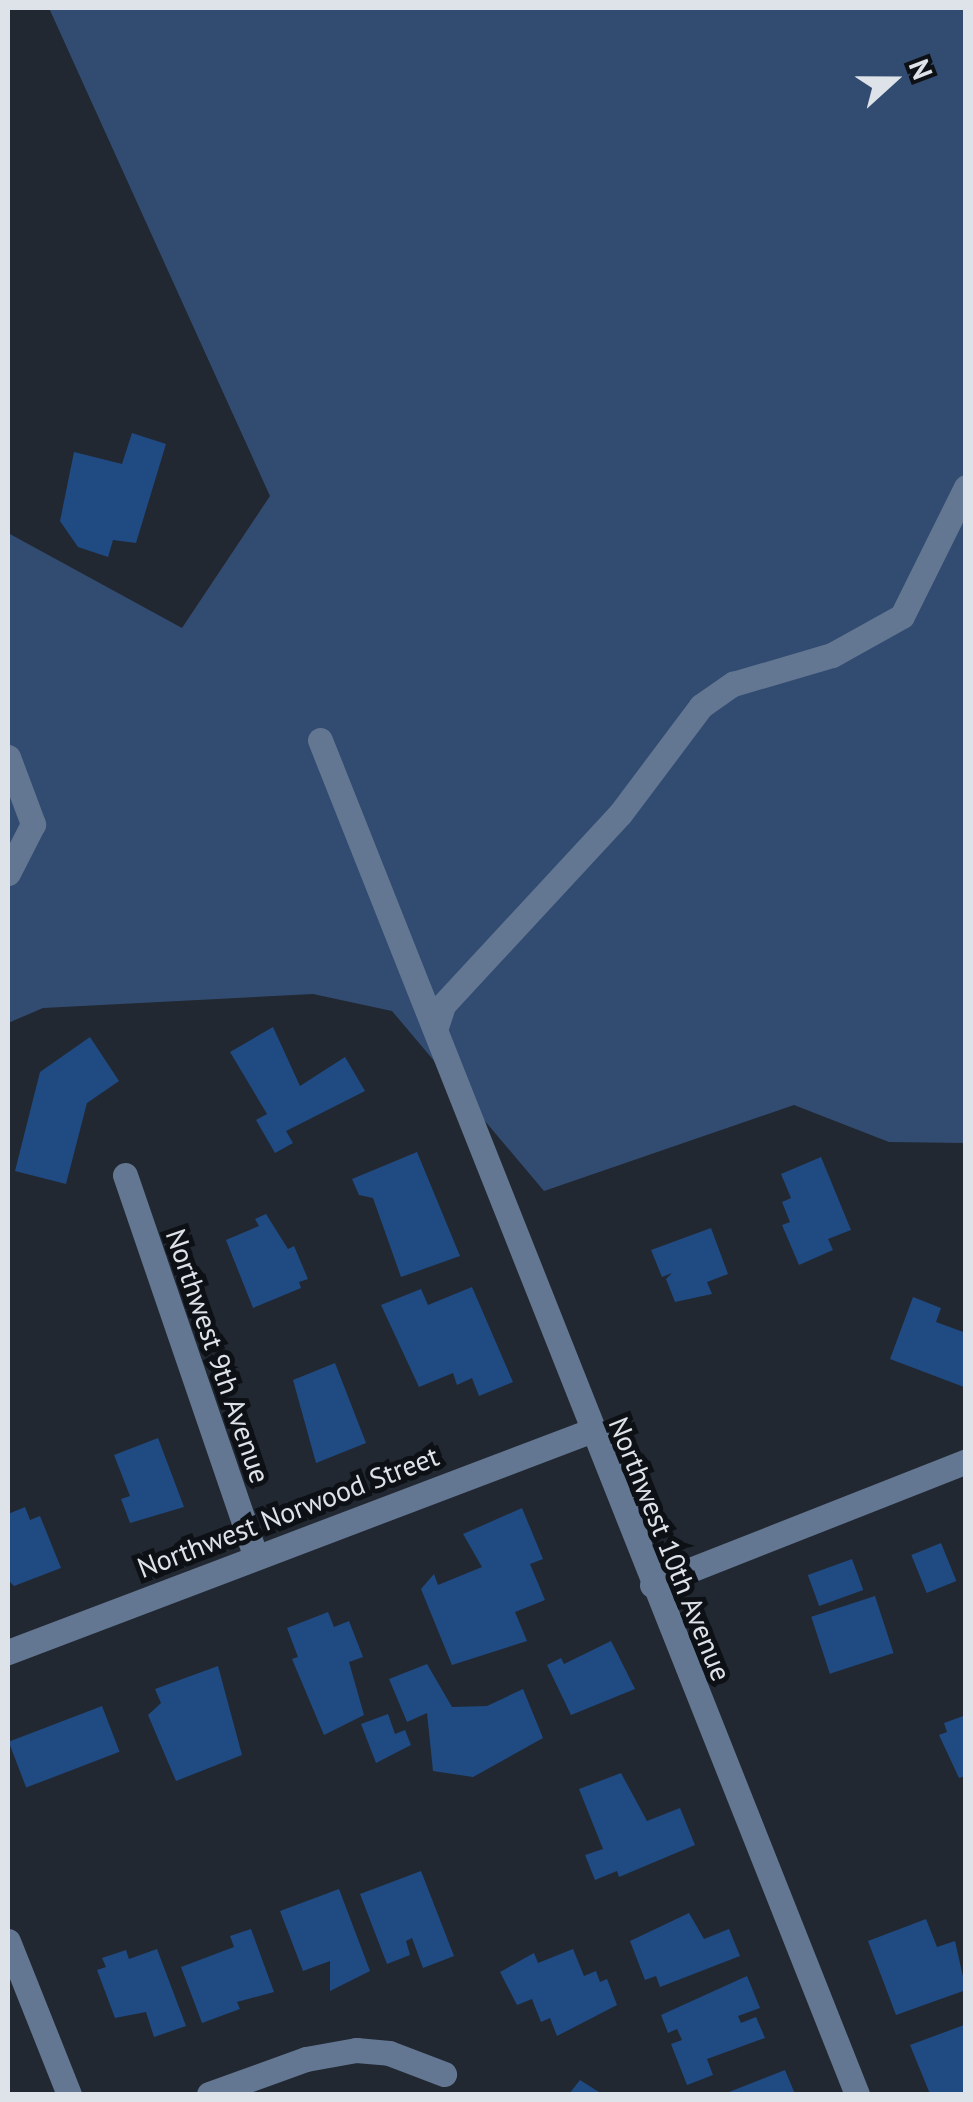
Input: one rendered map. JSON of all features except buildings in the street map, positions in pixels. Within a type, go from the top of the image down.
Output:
[{"type":"street","points":[[437,1024],[443,1005],[620,814],[701,706],[733,684],[832,655],[902,616],[966,487]]},
{"type":"street","name":"Northwest 10th Avenue","points":[[320,740],[437,1024],[443,1064],[857,2094]]},
{"type":"street","points":[[8,757],[33,824],[8,873]]},
{"type":"street","name":"Northwest 9th Avenue","points":[[126,1176],[254,1555]]},
{"type":"street","name":"Northwest Norwood Street","points":[[8,1652],[254,1555],[590,1431]]},
{"type":"street","points":[[652,1584],[966,1460]]},
{"type":"street","points":[[8,1940],[18,1996],[69,2094]]},
{"type":"street","points":[[210,2094],[306,2058],[356,2050],[390,2053],[444,2074]]},
{"type":"shaded area","points":[[49,8],[965,8],[965,1143],[889,1142],[794,1105],[544,1191],[392,1011],[313,994],[43,1008],[8,1023],[8,533],[182,628],[270,496]]}]
